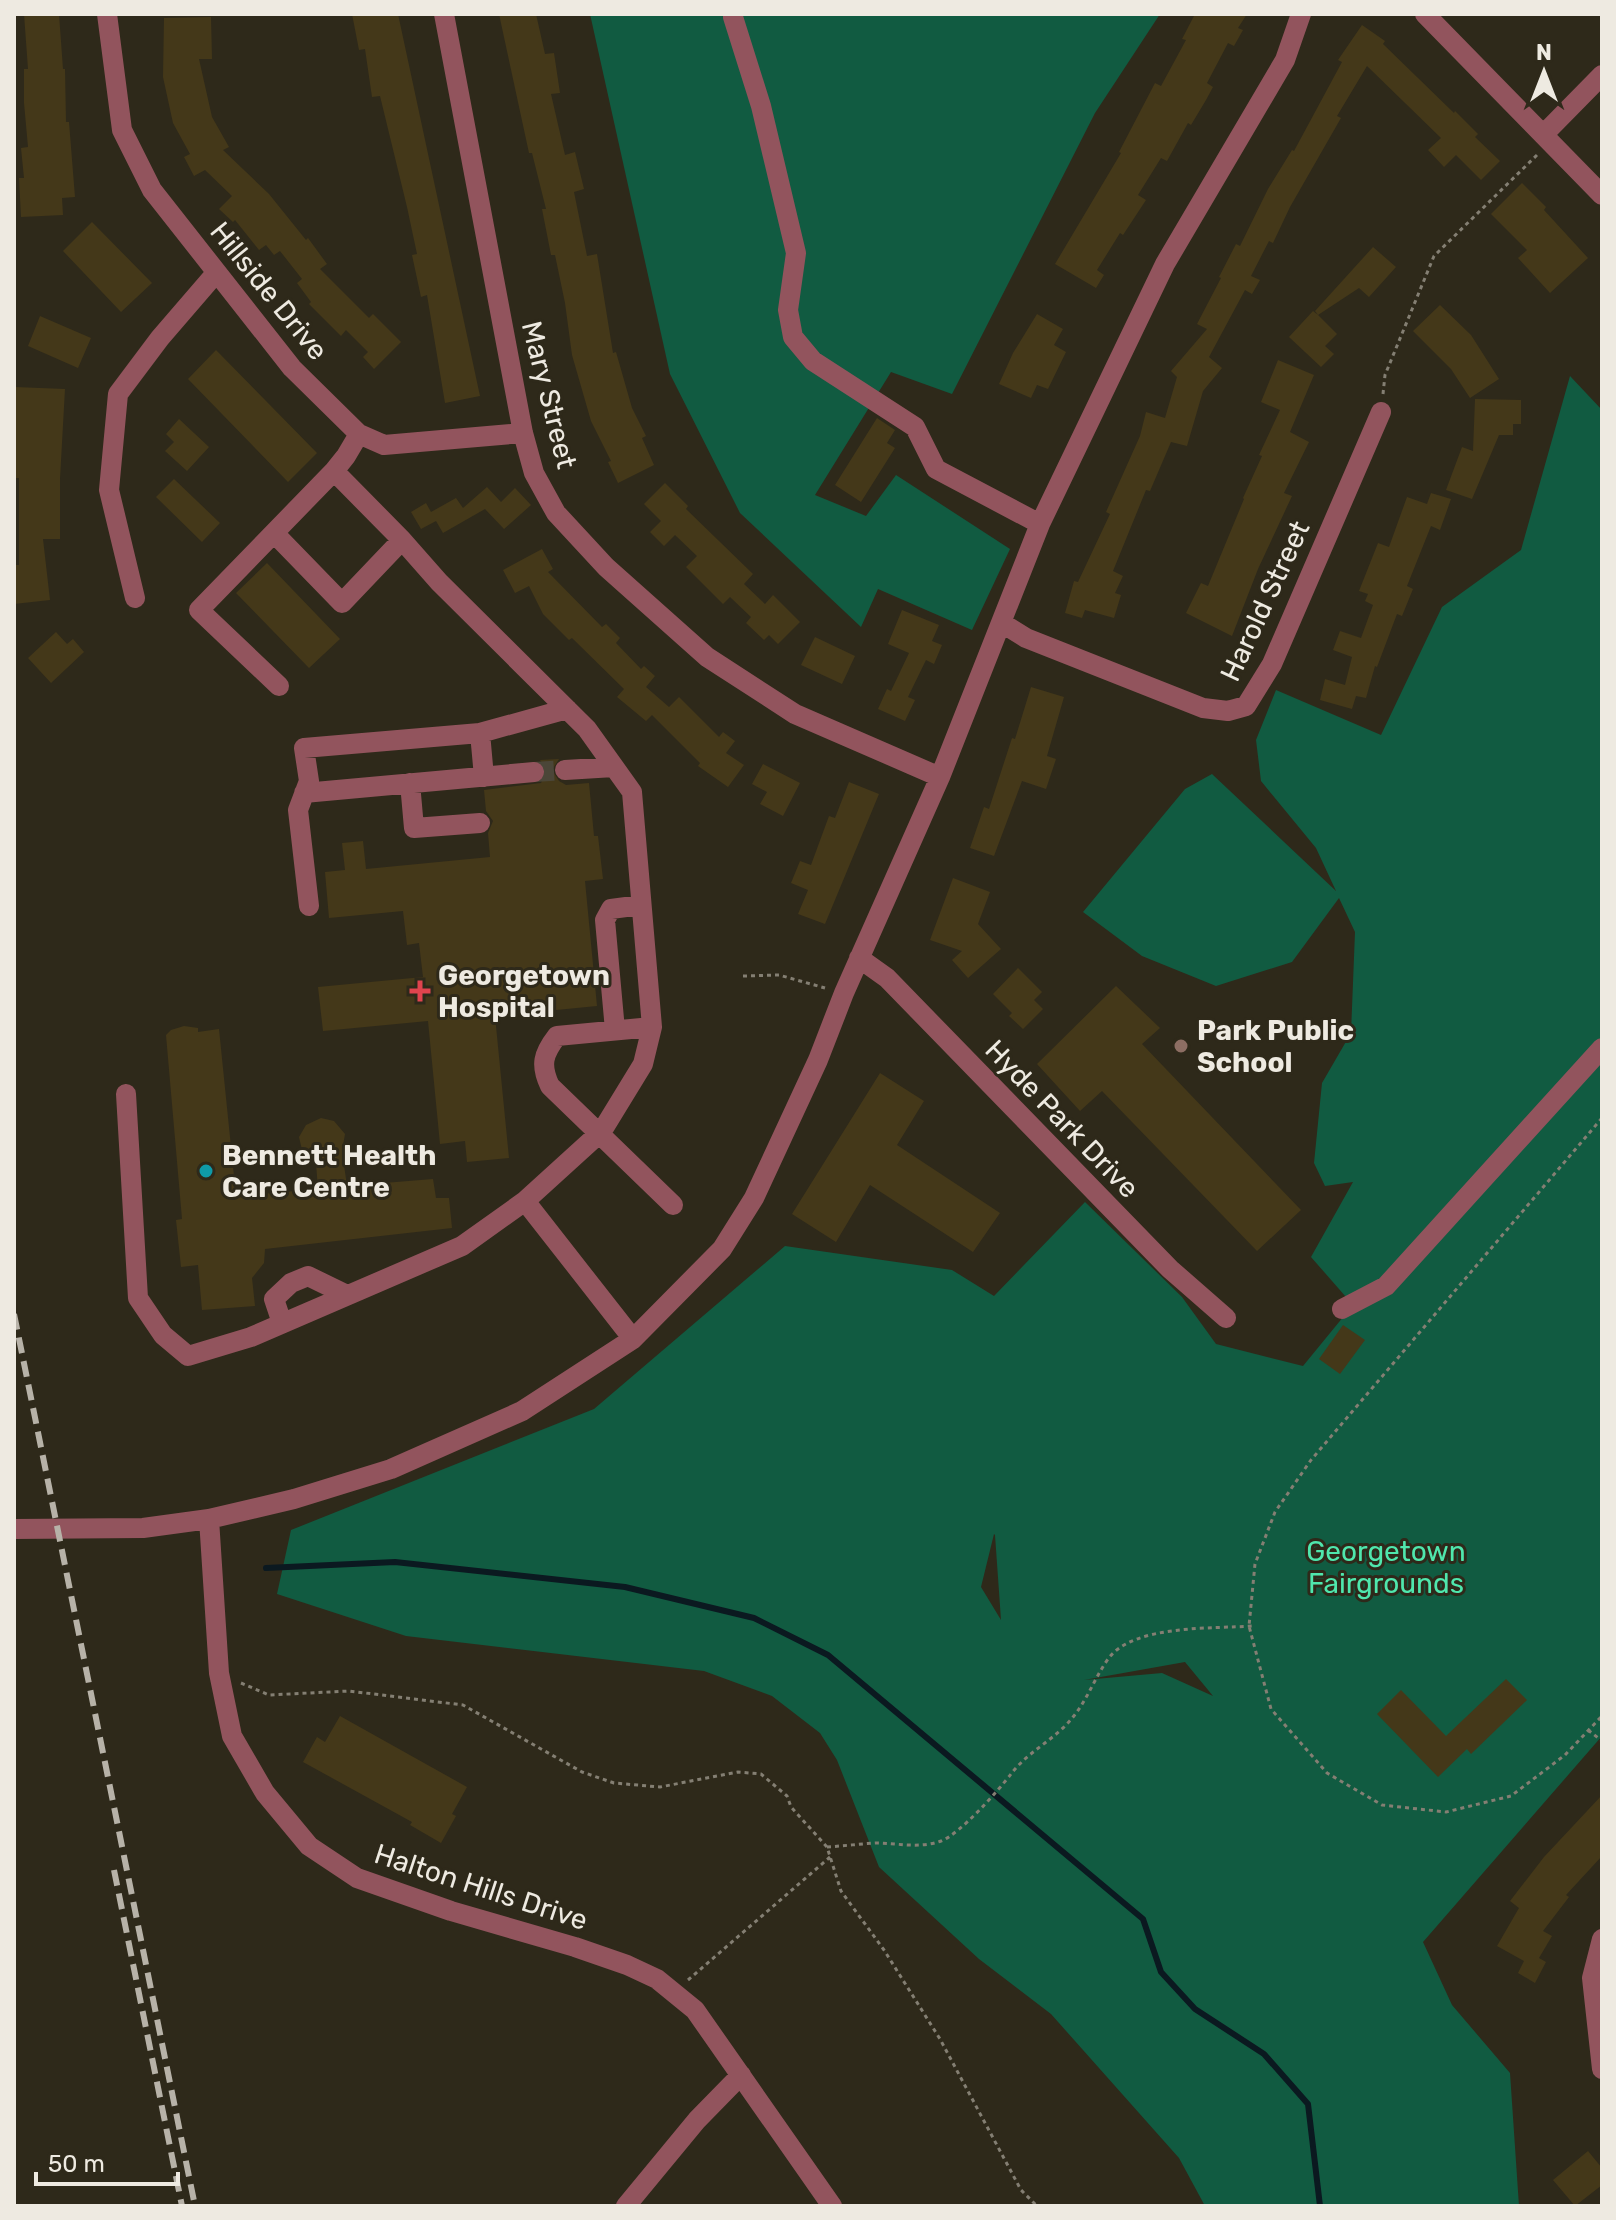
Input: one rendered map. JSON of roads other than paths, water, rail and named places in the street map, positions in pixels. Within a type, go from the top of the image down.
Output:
[{"type":"street","name":"Hillside Drive","points":[[107,14],[122,130],[152,190],[292,368],[359,434],[384,445],[523,433]]},
{"type":"street","name":"Mary Street","points":[[444,14],[523,433],[534,473],[556,513],[606,567],[707,657],[795,714],[940,777]]},
{"type":"street","points":[[14,1529],[143,1528],[209,1519],[294,1499],[391,1469],[522,1411],[633,1339],[722,1249],[754,1198],[818,1060],[859,958],[940,777],[1040,524],[1165,264],[1285,60],[1301,14]]},
{"type":"street","points":[[1425,14],[1602,195]]},
{"type":"street","points":[[733,17],[761,106],[796,253],[788,310],[793,337],[813,361],[915,427],[936,469],[1040,524]]},
{"type":"street","points":[[1548,137],[1602,75]]},
{"type":"street","points":[[135,598],[109,490],[118,394],[160,338],[216,273]]},
{"type":"street","name":"Harold Street","points":[[1002,623],[1026,638],[1203,708],[1228,711],[1246,706],[1272,664],[1381,412]]},
{"type":"street","points":[[279,686],[199,610],[334,471],[359,434]]},
{"type":"street","points":[[126,1094],[138,1298],[163,1335],[188,1356],[251,1337],[462,1246],[525,1201],[598,1135],[643,1064],[652,1027],[632,792],[587,729],[439,582],[334,471]]},
{"type":"street","points":[[274,533],[342,603],[402,540]]},
{"type":"street","points":[[309,906],[298,810],[309,781],[304,748],[480,733],[567,709]]},
{"type":"street","points":[[480,733],[484,777]]},
{"type":"street","points":[[565,770],[614,767]]},
{"type":"street","points":[[304,793],[534,772]]},
{"type":"street","points":[[410,783],[414,828],[480,823]]},
{"type":"street","points":[[615,1030],[605,920],[611,909],[641,905]]},
{"type":"street","name":"Hyde Park Drive","points":[[859,958],[887,978],[1170,1269],[1226,1318]]},
{"type":"street","points":[[652,1027],[557,1036],[545,1052],[543,1071],[550,1086],[673,1205]]},
{"type":"street","points":[[1342,1309],[1386,1286],[1602,1048]]},
{"type":"street","points":[[525,1201],[633,1339]]},
{"type":"street","points":[[282,1323],[274,1299],[291,1283],[308,1276],[347,1295]]},
{"type":"street","name":"Halton Hills Drive","points":[[209,1519],[219,1673],[232,1736],[265,1793],[309,1846],[357,1878],[451,1911],[627,1965],[657,1979],[695,2010],[832,2206]]},
{"type":"street","points":[[1602,1939],[1592,1978],[1602,2069]]},
{"type":"street","points":[[626,2206],[697,2120],[741,2075]]},
{"type":"waterway","points":[[266,1568],[395,1562],[625,1587],[754,1618],[828,1655],[1143,1919],[1161,1972],[1195,2009],[1264,2054],[1308,2104],[1320,2206]]},
{"type":"tunnel","points":[[534,772],[565,770]]},
{"type":"railway","points":[[14,1314],[195,2206]]},
{"type":"railway","points":[[114,1870],[182,2206]]},
{"type":"place","name":"Georgetown Hospital","points":[[420,991]]},
{"type":"place","name":"Park Public School","points":[[1181,1046]]},
{"type":"place","name":"Bennett Health Care Centre","points":[[206,1171]]},
{"type":"park label","name":"Georgetown Fairgrounds","points":[[1386,1567]]}]
